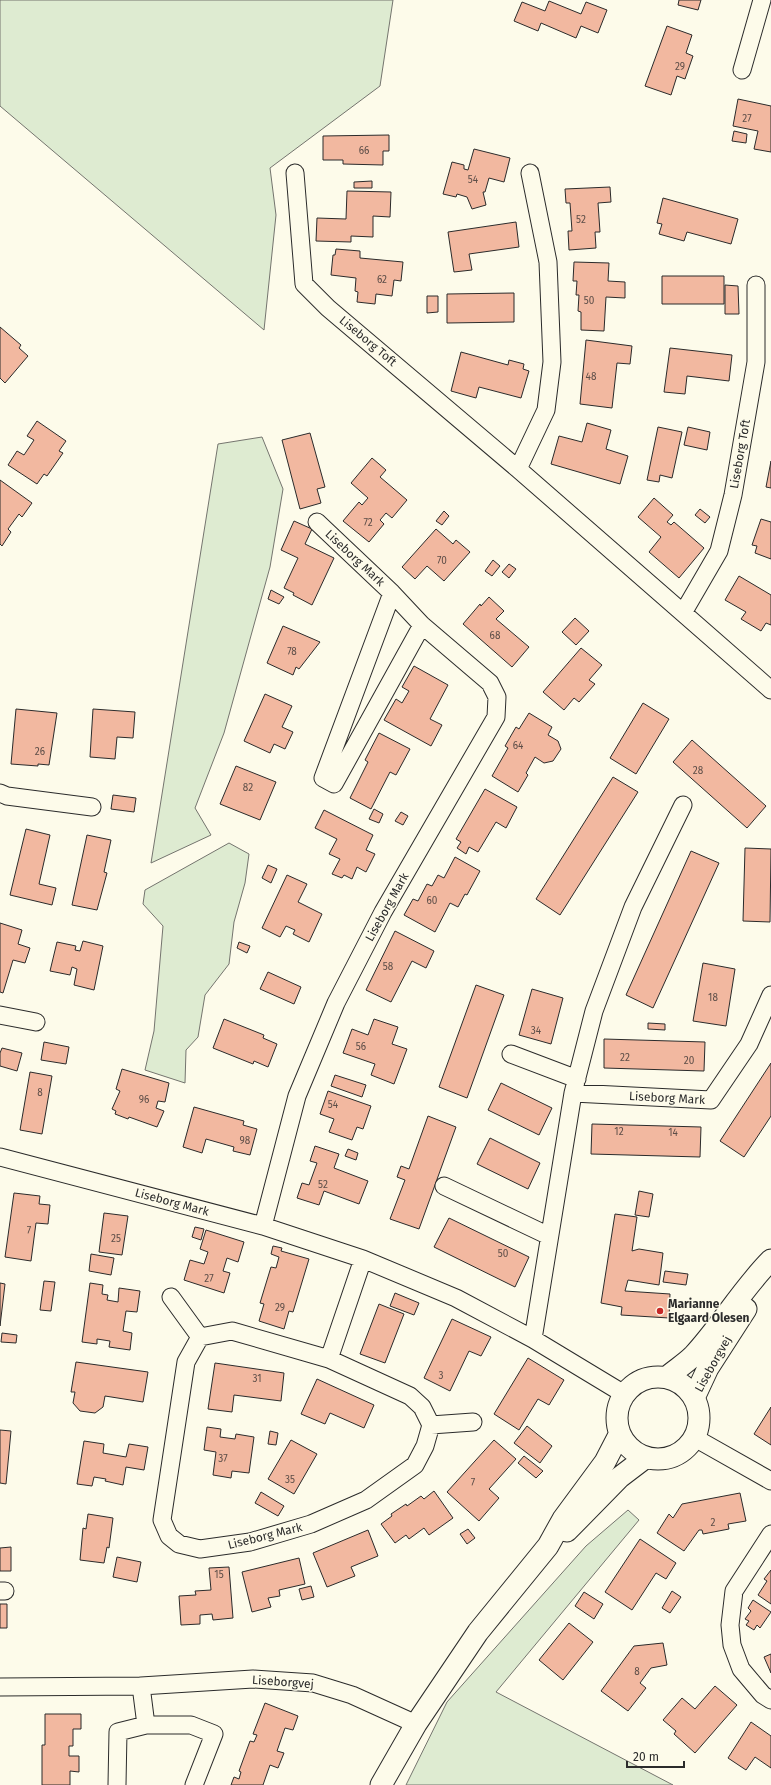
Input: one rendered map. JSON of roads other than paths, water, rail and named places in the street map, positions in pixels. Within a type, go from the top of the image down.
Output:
[{"type":"street","points":[[742,70],[762,0]]},
{"type":"street","name":"Liseborg Toft","points":[[295,173],[304,284],[334,313],[518,469],[771,690]]},
{"type":"street","points":[[518,469],[546,410],[552,362],[548,262],[530,173]]},
{"type":"street","name":"Liseborg Toft","points":[[683,613],[719,551],[733,495],[756,362],[756,284]]},
{"type":"street","name":"Liseborg Mark","points":[[263,1226],[297,1096],[336,1003],[383,912],[496,717],[496,697],[490,683],[422,625],[392,593],[317,522]]},
{"type":"street","name":"Liseborg Mark","points":[[392,593],[323,778],[334,784],[422,625]]},
{"type":"street","points":[[0,793],[7,796],[92,807]]},
{"type":"street","points":[[533,1339],[575,1086],[594,1010],[633,907],[683,805]]},
{"type":"street","name":"Liseborg Mark","points":[[512,1054],[575,1086],[711,1100],[749,1044],[771,995]]},
{"type":"street","points":[[0,1015],[36,1022]]},
{"type":"street","name":"Liseborg Mark","points":[[0,1157],[263,1226],[364,1259],[456,1298],[533,1339],[624,1394]]},
{"type":"street","points":[[444,1186],[549,1236]]},
{"type":"street","points":[[329,1360],[364,1259]]},
{"type":"street","name":"Liseborgvej","points":[[667,1377],[692,1356],[736,1304],[759,1272],[771,1260]]},
{"type":"street","name":"Liseborgvej","points":[[694,1398],[708,1368],[771,1269]]},
{"type":"street","points":[[171,1296],[200,1337],[232,1331],[329,1360],[410,1396],[422,1407],[431,1425],[473,1422]]},
{"type":"street","name":"Liseborg Mark","points":[[200,1337],[186,1362],[162,1520],[169,1536],[179,1544],[200,1549],[250,1542],[311,1524],[366,1500],[415,1465],[425,1446],[431,1425]]},
{"type":"street","points":[[655,1376],[667,1377],[683,1385],[694,1398],[699,1411],[699,1425],[695,1438],[686,1450],[673,1457],[659,1460],[645,1458],[634,1453],[625,1445],[619,1434],[616,1421],[618,1407],[624,1394],[632,1385],[643,1379],[655,1376]]},
{"type":"street","points":[[381,1785],[416,1724],[478,1632],[548,1546],[563,1519],[605,1462],[619,1434]]},
{"type":"street","points":[[695,1438],[771,1481]]},
{"type":"street","points":[[548,1546],[572,1528],[620,1477],[645,1458]]},
{"type":"street","points":[[771,1534],[734,1591],[730,1625],[732,1645],[741,1669],[763,1695],[771,1700]]},
{"type":"street","name":"Liseborgvej","points":[[0,1687],[141,1686],[253,1679],[313,1683],[352,1695],[416,1724]]},
{"type":"street","points":[[141,1686],[146,1725]]},
{"type":"street","points":[[117,1785],[118,1732],[146,1725],[192,1725],[214,1734],[194,1785]]},
{"type":"place","name":"Marianne Elgaard Olesen","points":[[660,1311]]}]
